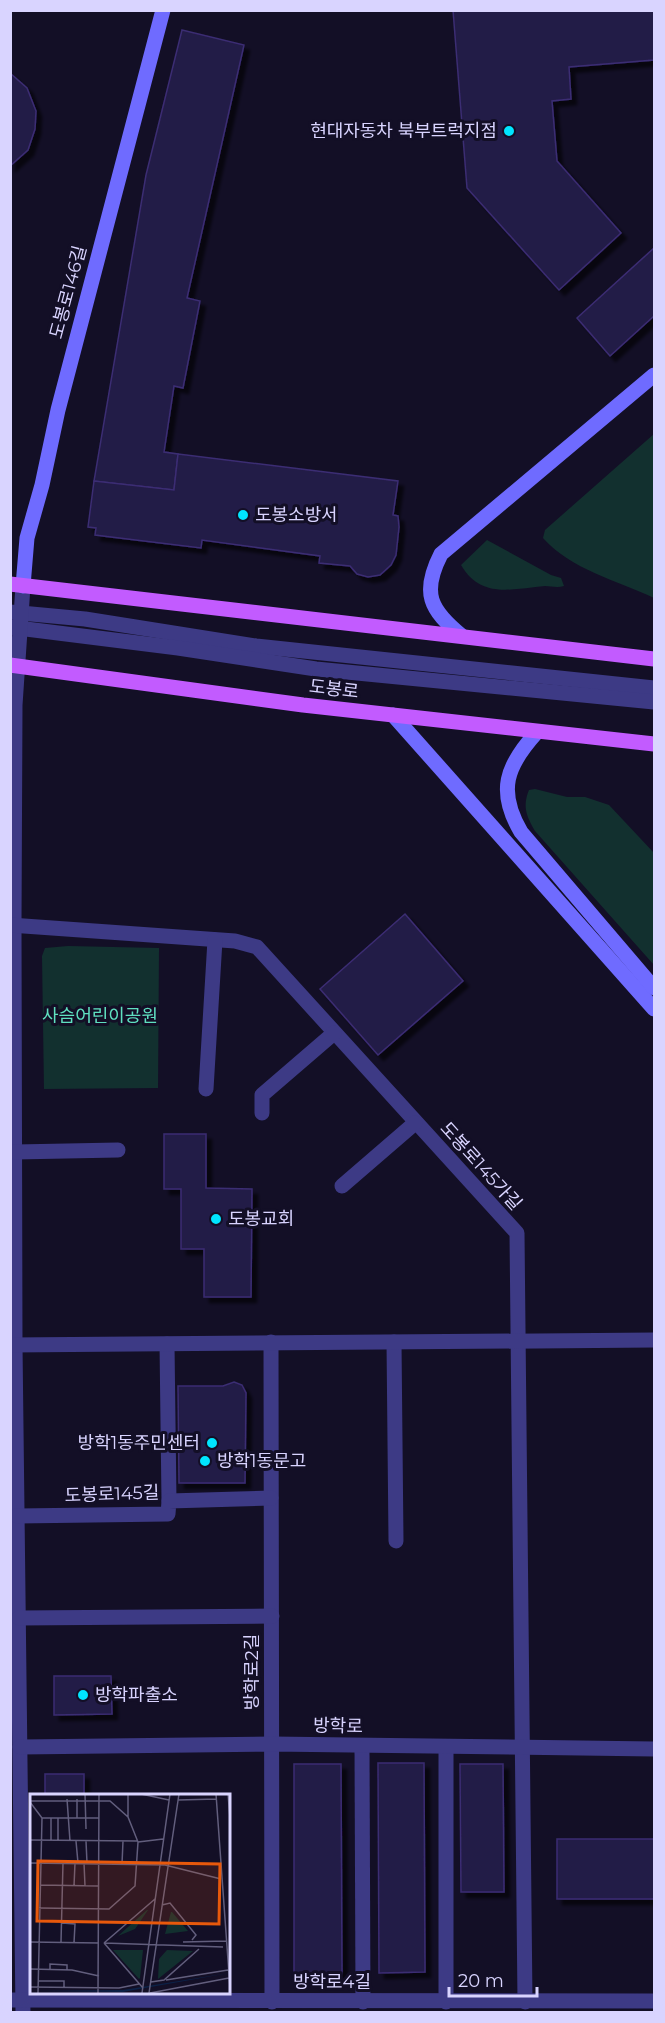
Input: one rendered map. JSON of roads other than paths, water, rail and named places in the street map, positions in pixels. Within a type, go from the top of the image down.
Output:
[{"type":"main road","name":"도봉로146길","points":[[17,585],[58,410],[163,10]]},
{"type":"main road","points":[[462,636],[446,622],[431,603],[432,571],[441,554],[654,375]]},
{"type":"main road","points":[[17,585],[654,659]]},
{"type":"main road","name":"도봉로","points":[[14,665],[393,715],[654,744]]},
{"type":"main road","points":[[393,715],[654,1009]]},
{"type":"main road","points":[[537,732],[514,759],[506,798],[508,810],[520,832],[654,988]]},
{"type":"street","points":[[17,585],[14,665],[12,1087],[15,1152],[14,1480],[17,1516],[14,1585],[19,1618],[20,1747],[19,2005]]},
{"type":"street","points":[[15,612],[143,627],[256,646],[654,688]]},
{"type":"street","points":[[15,628],[178,648],[316,669],[654,702]]},
{"type":"street","name":"도봉로145가길","points":[[12,925],[215,939],[257,947],[517,1233],[519,1343]]},
{"type":"street","points":[[207,1089],[215,939]]},
{"type":"street","points":[[262,1113],[262,1095],[334,1033]]},
{"type":"street","name":"도봉로145가길","points":[[342,1186],[415,1123]]},
{"type":"street","points":[[15,1152],[118,1150]]},
{"type":"street","points":[[13,1345],[272,1342],[519,1343],[654,1340]]},
{"type":"street","name":"방학로2길","points":[[272,1342],[272,2002]]},
{"type":"street","points":[[394,1342],[396,1541]]},
{"type":"street","points":[[519,1343],[525,2002]]},
{"type":"street","points":[[167,1344],[169,1501]]},
{"type":"street","name":"도봉로145길","points":[[17,1516],[168,1514],[169,1501],[271,1498]]},
{"type":"street","points":[[19,1618],[272,1617]]},
{"type":"street","name":"방학로","points":[[20,1747],[272,1744],[654,1749]]},
{"type":"street","points":[[362,1746],[363,2002]]},
{"type":"street","points":[[446,1747],[446,2002]]},
{"type":"street","name":"방학로4길","points":[[19,2005],[654,2001]]},
{"type":"place","name":"현대자동차 북부트럭지점","points":[[509,131]]},
{"type":"place","name":"도봉소방서","points":[[243,515]]},
{"type":"place","name":"도봉교회","points":[[216,1219]]},
{"type":"place","name":"방학1동주민센터","points":[[212,1443]]},
{"type":"place","name":"방학1동문고","points":[[205,1461]]},
{"type":"place","name":"방학파출소","points":[[83,1695]]},
{"type":"park label","name":"사슴어린이공원","points":[[100,1016]]}]
